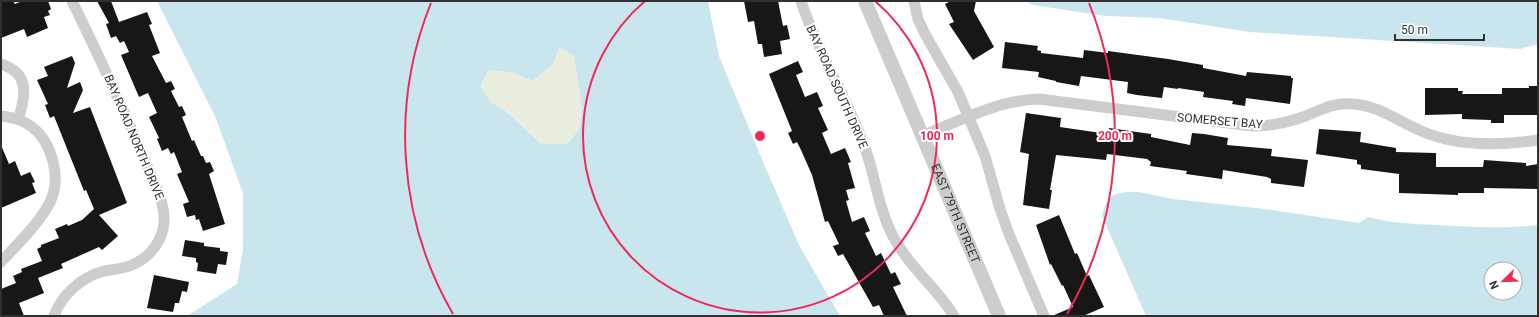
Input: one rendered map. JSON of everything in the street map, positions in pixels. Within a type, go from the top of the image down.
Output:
[{"type":"street","name":"BAY ROAD NORTH DRIVE","points":[[54,316],[65,297],[85,279],[100,272],[132,265],[147,256],[158,242],[164,221],[161,198],[131,127],[72,1]]},
{"type":"street","name":"BAY ROAD SOUTH DRIVE","points":[[801,1],[815,38],[864,146],[877,198],[889,229],[909,262],[946,303],[954,316]]},
{"type":"street","name":"EAST 79TH STREET","points":[[865,1],[1000,316]]},
{"type":"street","points":[[914,1],[918,19],[958,92],[985,156],[1009,234],[1044,316]]},
{"type":"street","points":[[1,64],[16,71],[23,80],[24,97],[18,119]]},
{"type":"street","name":"SOMERSET BAY","points":[[922,136],[1009,102],[1044,99],[1119,110],[1263,126],[1295,120],[1332,105],[1352,104],[1375,108],[1420,131],[1457,142],[1490,145],[1538,140]]},
{"type":"street","points":[[1,116],[18,119],[35,130],[46,143],[54,169],[55,185],[51,200],[42,214],[1,262]]},
{"type":"green space","points":[[559,46],[574,56],[582,108],[580,128],[567,144],[541,144],[506,110],[490,102],[481,87],[488,69],[511,72],[532,81],[553,65]]},
{"type":"water","points":[[157,1],[708,1],[719,56],[764,164],[799,245],[840,316],[187,316],[237,284],[243,249],[243,193],[215,116]],"holes":[[[559,47],[574,56],[582,108],[580,128],[567,144],[541,144],[505,110],[490,102],[481,86],[488,70],[511,72],[532,81],[553,65]]]},
{"type":"water","points":[[1025,1],[1538,1],[1538,44],[1520,49],[1250,32],[1159,18],[1105,16],[1033,5]]},
{"type":"water","points":[[1139,192],[1173,199],[1265,209],[1359,223],[1368,217],[1402,223],[1462,226],[1500,227],[1538,225],[1538,316],[1146,316],[1102,216],[1107,201],[1116,194]]},
{"type":"building","points":[[1,1],[13,1],[15,4],[22,1],[48,1],[51,9],[48,11],[50,15],[44,17],[48,28],[27,37],[24,29],[1,38]]},
{"type":"building","points":[[97,1],[111,1],[119,22],[147,12],[152,24],[149,25],[160,53],[152,56],[166,83],[171,81],[175,89],[171,91],[179,107],[182,106],[186,115],[182,117],[192,141],[194,140],[201,156],[203,156],[206,163],[210,162],[214,171],[209,174],[225,224],[203,231],[199,219],[196,220],[195,215],[187,217],[183,204],[189,202],[177,174],[182,172],[174,152],[171,154],[168,148],[162,151],[157,139],[159,138],[149,117],[157,113],[148,93],[139,97],[121,55],[129,52],[124,41],[120,43],[116,36],[111,38],[106,24],[109,23]]},
{"type":"building","points":[[744,1],[778,1],[783,26],[787,25],[790,39],[780,41],[782,54],[764,57],[762,44],[758,44],[754,21],[748,22]]},
{"type":"building","points":[[951,1],[976,1],[974,11],[994,47],[973,60],[949,24],[954,22],[945,4]]},
{"type":"building","points":[[1005,42],[1038,46],[1037,50],[1041,51],[1041,53],[1083,58],[1084,50],[1108,53],[1108,51],[1203,65],[1203,68],[1246,76],[1247,72],[1291,76],[1291,78],[1293,78],[1290,104],[1246,98],[1245,106],[1232,104],[1233,101],[1203,97],[1204,92],[1164,87],[1162,98],[1137,95],[1127,93],[1128,82],[1081,76],[1079,86],[1056,82],[1038,77],[1039,72],[1002,68]]},
{"type":"building","points":[[72,56],[75,63],[67,88],[80,82],[83,90],[73,113],[90,107],[127,203],[99,215],[118,236],[102,250],[99,247],[61,264],[63,268],[38,278],[44,293],[19,303],[24,316],[1,316],[1,289],[16,283],[13,276],[22,272],[21,269],[42,261],[37,249],[41,247],[41,245],[59,238],[55,229],[67,224],[68,226],[82,220],[94,209],[86,190],[84,191],[54,116],[50,118],[45,105],[48,104],[37,80],[48,76],[44,67]]},
{"type":"building","points":[[798,61],[803,72],[796,75],[805,97],[817,92],[823,106],[818,108],[828,130],[822,133],[831,154],[845,148],[851,162],[848,163],[855,188],[846,190],[849,200],[846,201],[852,222],[864,217],[870,231],[865,233],[876,256],[881,253],[891,274],[895,272],[901,284],[893,287],[907,316],[884,316],[879,305],[873,307],[843,254],[838,256],[833,246],[839,244],[828,221],[825,222],[812,175],[801,150],[797,142],[793,144],[788,133],[792,131],[769,74]]},
{"type":"building","points":[[1529,86],[1538,86],[1538,115],[1504,115],[1504,123],[1491,123],[1491,120],[1462,119],[1462,114],[1425,115],[1425,88],[1458,88],[1458,91],[1463,91],[1462,94],[1502,94],[1502,88],[1529,88]]},
{"type":"building","points":[[1026,113],[1061,118],[1060,127],[1108,134],[1109,128],[1151,134],[1151,137],[1190,145],[1192,133],[1204,134],[1228,138],[1227,145],[1272,149],[1271,156],[1308,160],[1304,187],[1271,183],[1271,179],[1267,177],[1223,170],[1222,179],[1186,174],[1187,171],[1150,166],[1151,162],[1147,159],[1107,154],[1106,160],[1056,155],[1050,190],[1052,190],[1049,209],[1023,205],[1029,154],[1020,152]]},
{"type":"building","points":[[1319,129],[1361,132],[1360,142],[1396,148],[1396,152],[1436,153],[1436,167],[1483,167],[1484,160],[1526,163],[1526,166],[1538,164],[1538,189],[1484,188],[1484,193],[1458,193],[1458,195],[1399,193],[1399,174],[1361,169],[1361,165],[1357,164],[1357,160],[1316,154]]},
{"type":"building","points":[[1,145],[9,164],[15,161],[21,176],[30,172],[35,182],[32,183],[36,193],[1,208]]},
{"type":"building","points":[[1059,215],[1075,254],[1077,253],[1087,276],[1089,275],[1104,307],[1083,316],[1052,316],[1073,307],[1063,285],[1062,286],[1051,264],[1050,265],[1036,225]]},
{"type":"building","points":[[185,240],[204,243],[204,246],[220,248],[220,251],[228,252],[226,265],[218,264],[216,274],[197,271],[198,263],[196,262],[196,258],[182,256]]},
{"type":"building","points":[[154,275],[189,282],[187,292],[182,291],[179,303],[175,303],[173,312],[147,308]]}]
